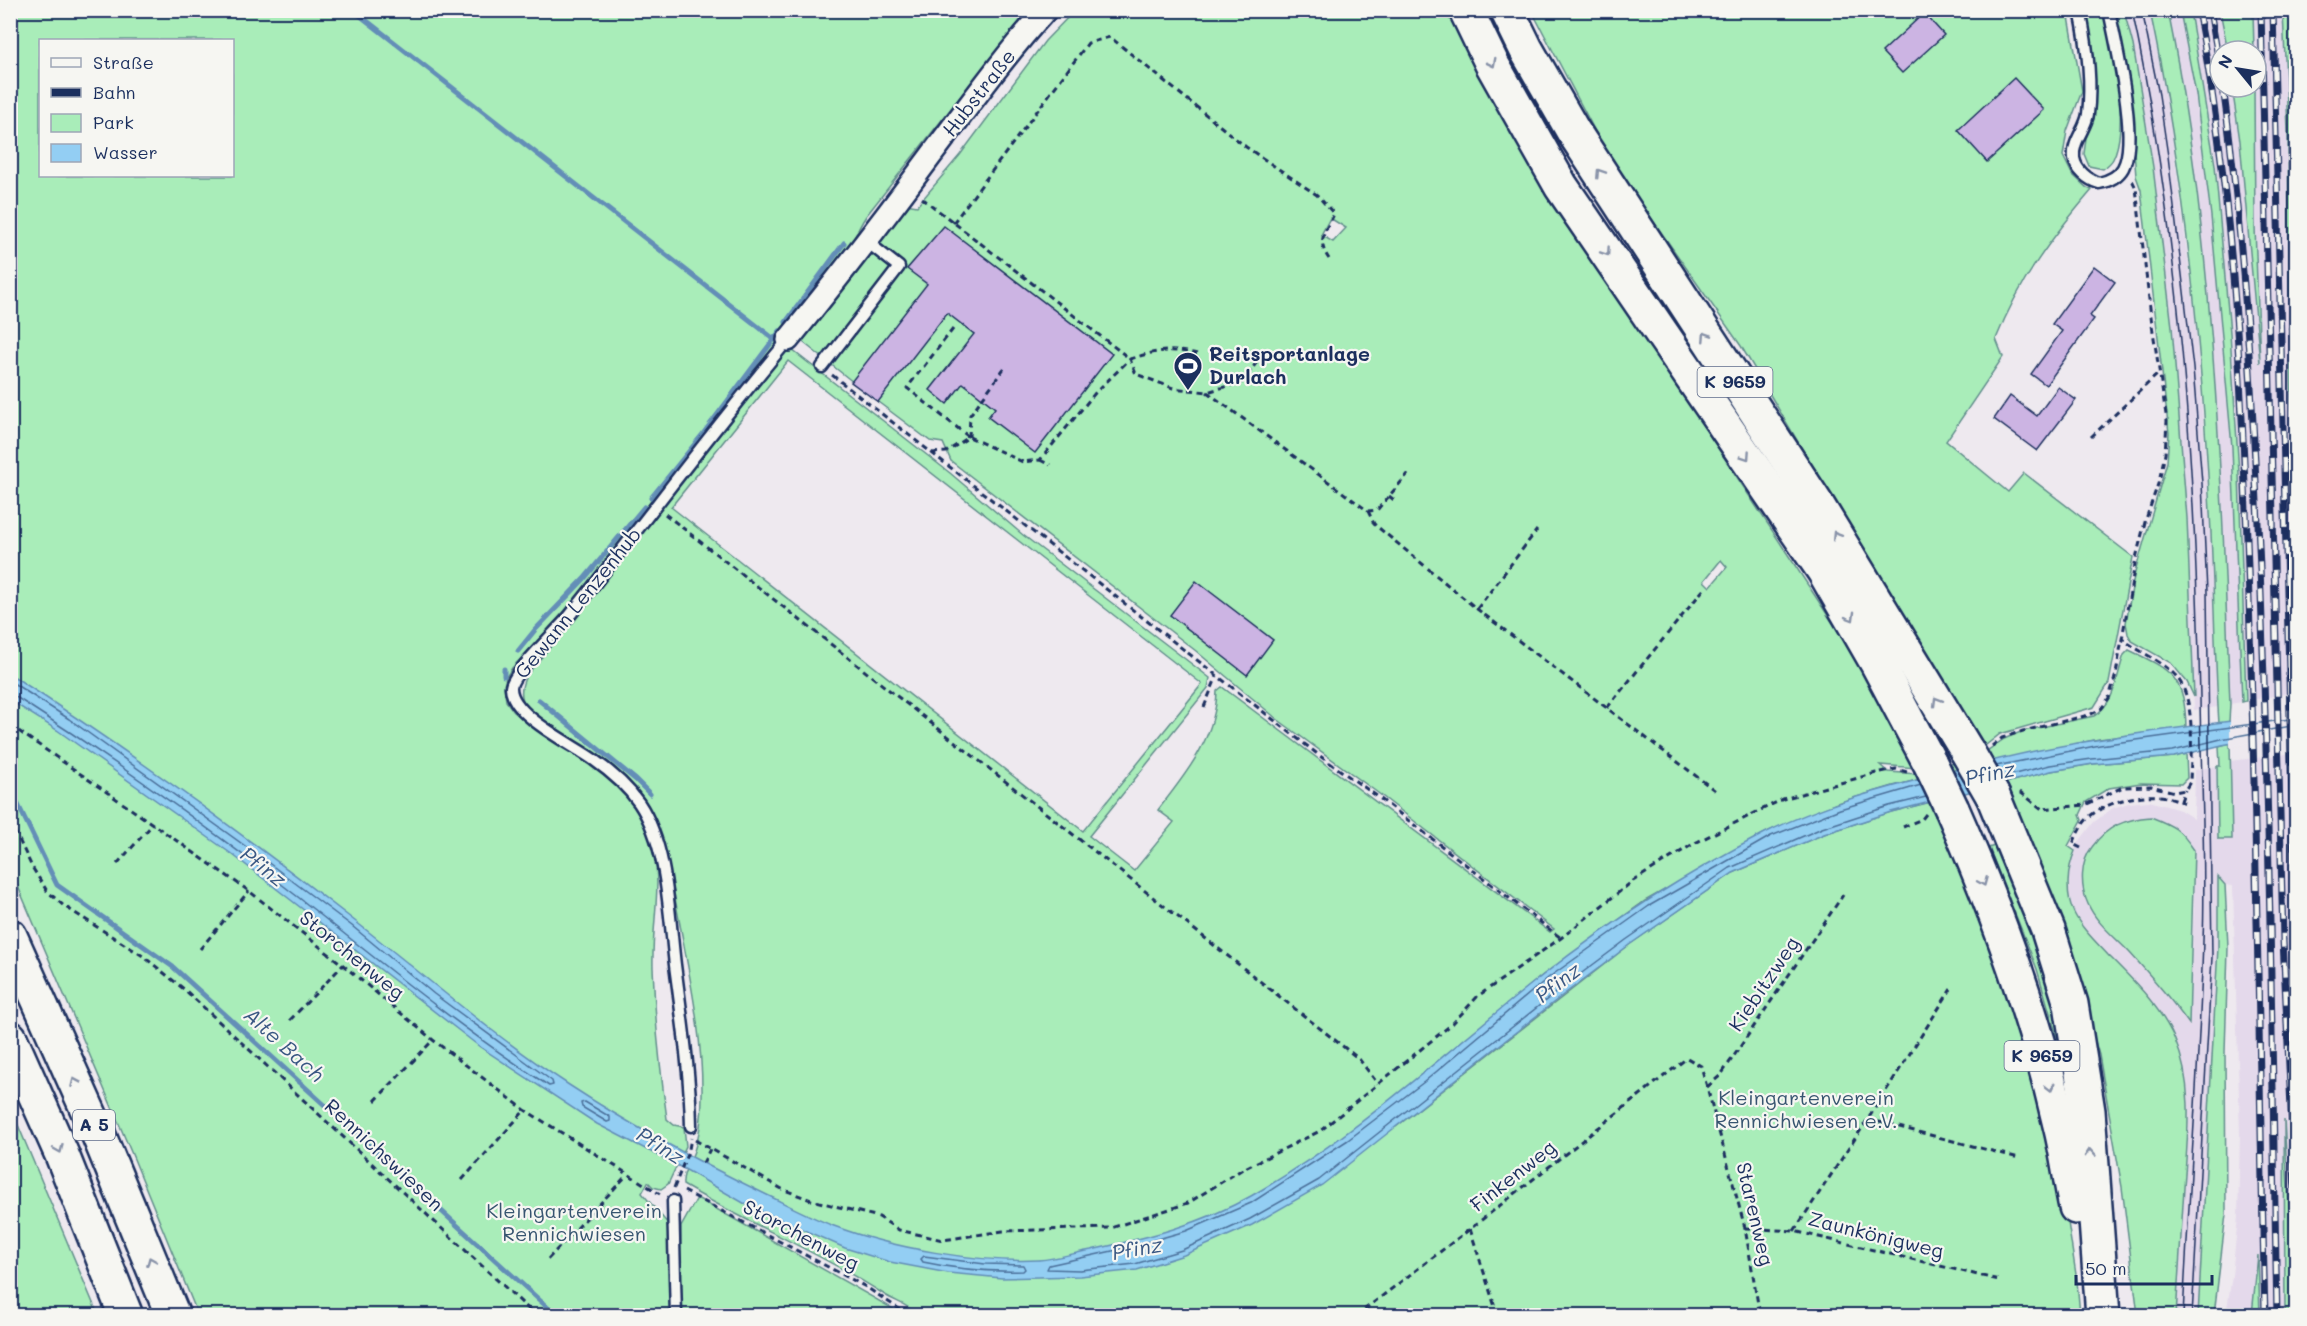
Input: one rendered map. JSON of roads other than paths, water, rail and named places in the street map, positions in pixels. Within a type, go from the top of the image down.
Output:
[{"type":"main road","name":"K 9659","points":[[1466,10],[1492,64],[1561,186],[1824,571],[1877,663],[1940,810],[1970,851],[2003,932],[2029,1010],[2056,1107],[2085,1251],[2090,1316]]},
{"type":"main road","name":"K 9659","points":[[1507,10],[1573,131],[1978,750],[1993,796],[2048,930],[2066,983],[2077,1030],[2088,1111],[2103,1316]]},
{"type":"main road","points":[[1970,851],[1973,842],[1984,831],[1995,833],[2019,861]]},
{"type":"main road","name":"A 5","points":[[10,936],[97,1131],[173,1316]]},
{"type":"main road","name":"A 5","points":[[10,1038],[62,1155],[126,1316]]},
{"type":"street","name":"Hubstraße","points":[[911,183],[983,86],[1046,10]]},
{"type":"street","name":"Gewann Lenzenhub","points":[[788,340],[911,183]]},
{"type":"lane","points":[[2080,10],[2090,94],[2088,117],[2075,146],[2074,157],[2082,172],[2092,181],[2107,181],[2115,177],[2122,170],[2129,152],[2126,111],[2109,10]]},
{"type":"lane","points":[[822,367],[899,267],[866,241]]},
{"type":"lane","name":"Gewann Lenzenhub","points":[[691,1132],[690,1081],[657,840],[640,804],[625,786],[595,761],[527,715],[513,698],[511,687],[518,672],[561,626],[788,340]]},
{"type":"lane","points":[[673,1201],[676,1316]]},
{"type":"water","name":"Pfinz","points":[[10,674],[140,762],[268,854],[540,1066],[640,1128],[738,1181],[834,1226],[908,1247],[962,1256],[1015,1260],[1052,1258],[1153,1235],[1213,1215],[1251,1196],[1290,1172],[1365,1119],[1543,975],[1622,917],[1705,865],[1805,815],[1914,781],[2007,757],[2081,742],[2296,712],[2296,731],[2174,757],[2093,764],[2051,771],[1891,812],[1824,834],[1733,873],[1629,945],[1563,995],[1322,1185],[1252,1225],[1184,1255],[1137,1270],[1080,1276],[1002,1278],[948,1273],[890,1262],[845,1248],[747,1205],[688,1171],[597,1124],[480,1047],[233,855],[57,730],[11,701]]},
{"type":"waterway","points":[[353,10],[774,339]]},
{"type":"waterway","points":[[786,322],[844,243]]},
{"type":"waterway","points":[[651,498],[703,434],[780,331]]},
{"type":"waterway","points":[[518,651],[584,579],[644,507]]},
{"type":"waterway","points":[[504,669],[504,676]]},
{"type":"waterway","points":[[539,700],[650,794]]},
{"type":"waterway","name":"Alte Bach","points":[[10,788],[57,885],[173,967],[557,1316]]},
{"type":"tram line","points":[[2132,10],[2162,180],[2173,266],[2189,438],[2198,611],[2204,911],[2183,1316]]},
{"type":"tram line","points":[[2142,10],[2159,95],[2168,156],[2193,368],[2202,483],[2207,592],[2212,957],[2192,1316]]},
{"type":"railway","points":[[2198,10],[2221,156],[2240,378],[2252,689],[2265,1316]]},
{"type":"railway","points":[[2210,10],[2215,39]]},
{"type":"railway","points":[[2261,10],[2283,940],[2296,1213]]},
{"type":"railway","points":[[2273,10],[2296,966]]},
{"type":"railway","points":[[2225,99],[2243,267],[2260,568],[2277,1316]]},
{"type":"place","name":"Reitsportanlage Durlach","points":[[1188,392]]},
{"type":"park label","name":"Kleingartenverein Rennichwiesen e.V.","points":[[1806,1110]]},
{"type":"park label","name":"Kleingartenverein Rennichwiesen","points":[[574,1222]]}]
